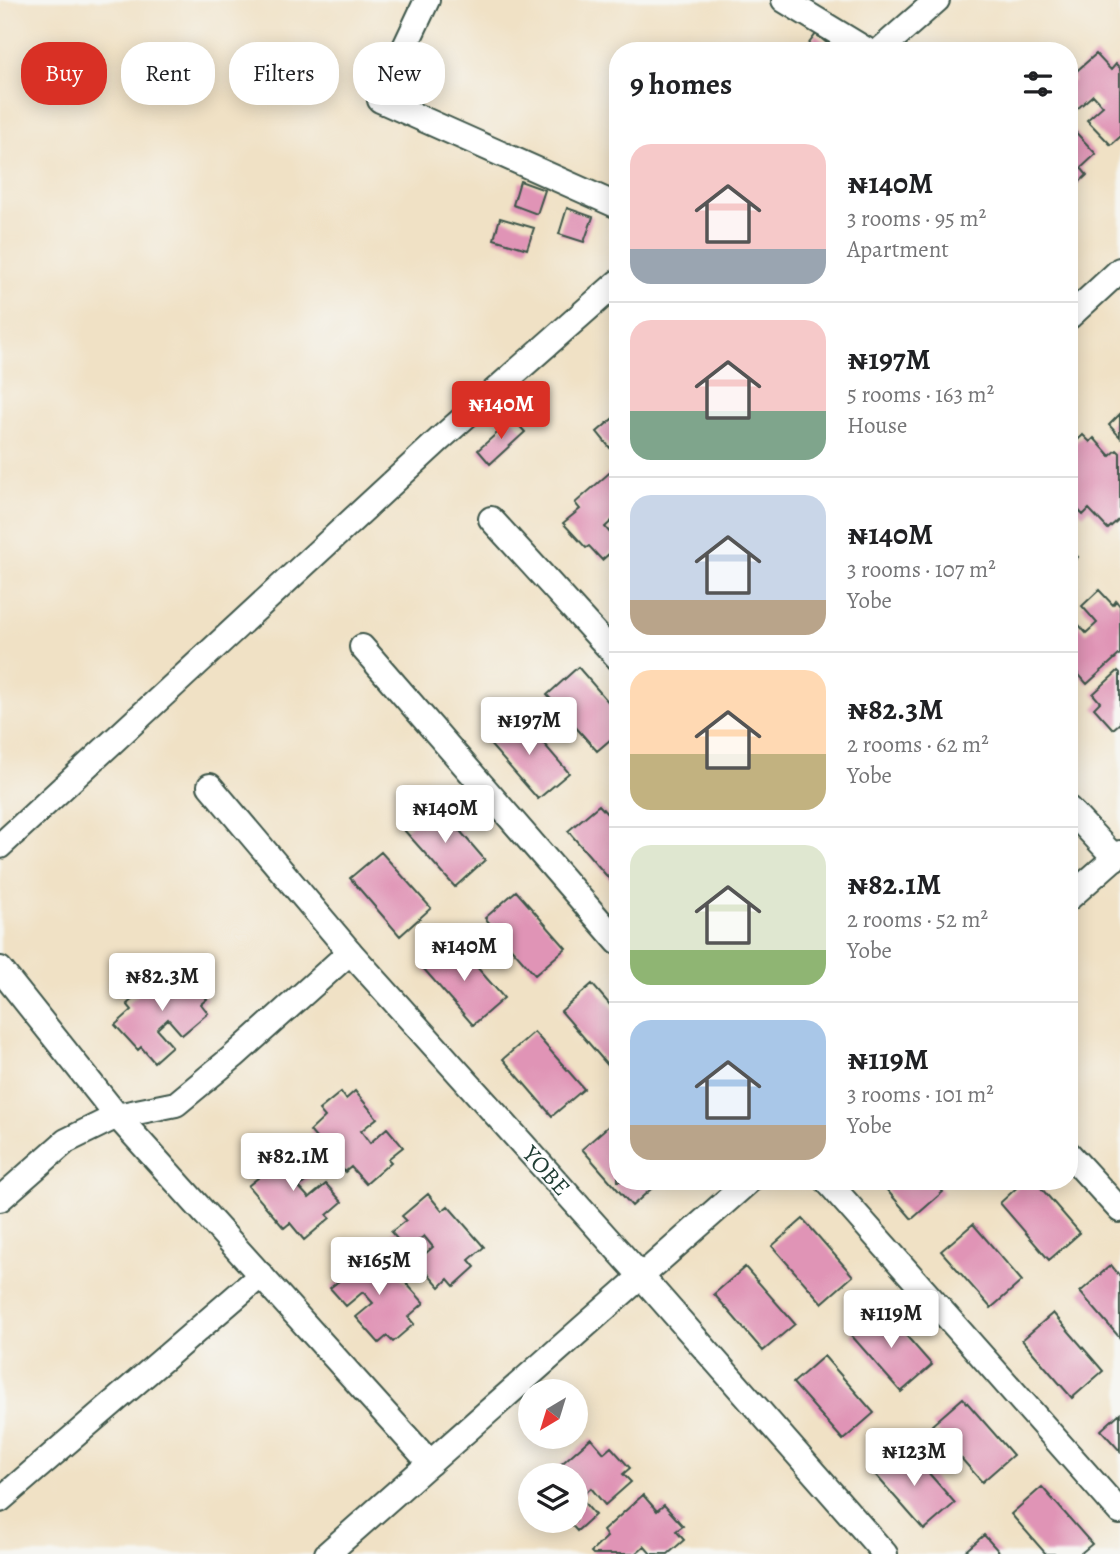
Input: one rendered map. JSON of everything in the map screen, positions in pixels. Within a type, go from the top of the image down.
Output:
[{"type":"street","points":[[427,0],[380,100],[609,202]]},
{"type":"street","points":[[783,0],[853,42]]},
{"type":"street","points":[[889,42],[937,0]]},
{"type":"street","points":[[1078,309],[1120,270]]},
{"type":"street","points":[[0,846],[440,439],[609,290]]},
{"type":"street","points":[[491,519],[609,648]]},
{"type":"street","points":[[362,648],[609,932]]},
{"type":"street","name":"YOBE","points":[[210,786],[349,951],[641,1276],[885,1554]]},
{"type":"street","points":[[1078,817],[1117,855],[1078,890]]},
{"type":"street","points":[[0,1199],[66,1141],[117,1116],[176,1104],[234,1056],[349,951]]},
{"type":"street","points":[[0,969],[117,1116],[430,1463]]},
{"type":"street","points":[[1078,1164],[1120,1210]]},
{"type":"street","points":[[327,1554],[738,1190]]},
{"type":"street","points":[[835,1190],[1120,1512]]},
{"type":"street","points":[[0,1500],[261,1275]]},
{"type":"building","points":[[816,34],[825,42],[810,42]]},
{"type":"building","points":[[1096,54],[1111,70],[1116,64],[1120,68],[1120,137],[1111,145],[1087,120],[1103,106],[1093,95],[1078,108],[1078,70]]},
{"type":"building","points":[[1078,135],[1096,154],[1081,168],[1087,175],[1078,184]]},
{"type":"building","points":[[520,181],[545,190],[537,214],[513,205]]},
{"type":"building","points":[[567,208],[593,217],[584,242],[559,234]]},
{"type":"building","points":[[500,218],[534,228],[527,249],[494,239]]},
{"type":"building","points":[[1120,414],[1120,437],[1109,425]]},
{"type":"building","points":[[513,419],[525,432],[490,464],[478,450]]},
{"type":"building","points":[[609,422],[609,447],[597,432]]},
{"type":"building","points":[[1083,435],[1090,442],[1094,438],[1110,456],[1117,450],[1120,453],[1120,518],[1108,529],[1089,509],[1083,515],[1078,510],[1078,440]]},
{"type":"building","points":[[609,473],[609,523],[605,527],[609,532],[609,554],[602,560],[589,546],[586,548],[563,523],[580,509],[575,503]]},
{"type":"building","points":[[1099,590],[1113,605],[1116,601],[1120,606],[1120,654],[1087,684],[1078,674],[1078,624],[1086,633],[1097,623],[1082,606]]},
{"type":"building","points":[[578,667],[609,703],[609,741],[597,751],[547,695]]},
{"type":"building","points":[[1118,671],[1120,723],[1113,729],[1094,708],[1100,702],[1093,694]]},
{"type":"building","points":[[520,716],[569,773],[538,799],[488,742]]},
{"type":"building","points":[[436,803],[485,860],[455,887],[404,830]]},
{"type":"building","points":[[599,805],[609,816],[609,879],[568,831]]},
{"type":"building","points":[[381,852],[431,908],[400,936],[350,878]]},
{"type":"building","points":[[516,891],[566,948],[535,975],[485,918]]},
{"type":"building","points":[[454,941],[504,998],[473,1025],[423,968]]},
{"type":"building","points":[[168,968],[181,984],[188,977],[207,999],[201,1004],[208,1013],[182,1035],[168,1019],[157,1029],[172,1046],[154,1062],[141,1047],[138,1050],[115,1025],[132,1010],[127,1004]]},
{"type":"building","points":[[592,984],[609,1004],[609,1067],[561,1011]]},
{"type":"building","points":[[534,1032],[584,1089],[552,1116],[503,1059]]},
{"type":"building","points":[[355,1091],[377,1118],[361,1131],[370,1143],[387,1128],[403,1147],[388,1159],[391,1162],[366,1184],[351,1167],[345,1172],[310,1131],[325,1117],[319,1110],[341,1092],[346,1099]]},
{"type":"building","points":[[609,1125],[609,1180],[582,1149]]},
{"type":"building","points":[[293,1147],[316,1173],[299,1187],[309,1198],[326,1184],[342,1202],[327,1215],[330,1218],[304,1240],[290,1223],[284,1228],[248,1186],[264,1173],[258,1166],[279,1148],[285,1154]]},
{"type":"building","points":[[618,1190],[650,1190],[632,1206]]},
{"type":"building","points":[[887,1190],[941,1190],[943,1192],[912,1219]]},
{"type":"building","points":[[1014,1190],[1043,1190],[1080,1233],[1049,1260],[1000,1203]]},
{"type":"building","points":[[428,1194],[442,1211],[448,1206],[484,1247],[469,1260],[475,1267],[454,1286],[448,1279],[440,1287],[417,1261],[433,1247],[424,1236],[407,1250],[391,1232],[406,1220],[402,1216]]},
{"type":"building","points":[[803,1219],[853,1276],[822,1303],[772,1246]]},
{"type":"building","points":[[973,1224],[1022,1281],[991,1308],[941,1251]]},
{"type":"building","points":[[367,1250],[381,1267],[387,1262],[424,1303],[408,1317],[414,1324],[393,1342],[387,1336],[379,1343],[356,1317],[373,1303],[363,1292],[346,1306],[330,1288],[345,1276],[342,1272]]},
{"type":"building","points":[[1111,1265],[1120,1276],[1120,1338],[1080,1292]]},
{"type":"building","points":[[745,1267],[795,1324],[763,1351],[714,1294]]},
{"type":"building","points":[[882,1308],[932,1365],[901,1392],[851,1335]]},
{"type":"building","points":[[1053,1313],[1103,1371],[1072,1398],[1022,1340]]},
{"type":"building","points":[[824,1356],[874,1413],[843,1440],[793,1383]]},
{"type":"building","points":[[963,1398],[1013,1455],[982,1482],[932,1425]]},
{"type":"building","points":[[1120,1413],[1120,1451],[1101,1430]]},
{"type":"building","points":[[591,1438],[604,1453],[611,1447],[630,1468],[623,1474],[631,1482],[605,1505],[591,1488],[588,1491],[588,1463],[563,1463],[578,1449],[588,1449],[588,1441]]},
{"type":"building","points":[[905,1446],[955,1503],[924,1530],[874,1473]]},
{"type":"building","points":[[1042,1487],[1092,1544],[1080,1554],[1046,1554],[1011,1514]]},
{"type":"building","points":[[643,1495],[657,1511],[664,1505],[683,1526],[676,1531],[684,1540],[668,1554],[651,1554],[644,1546],[635,1554],[593,1554],[591,1552],[607,1537],[603,1531]]},
{"type":"building","points":[[588,1507],[595,1515],[588,1521]]},
{"type":"building","points":[[984,1535],[1001,1554],[962,1554]]}]
